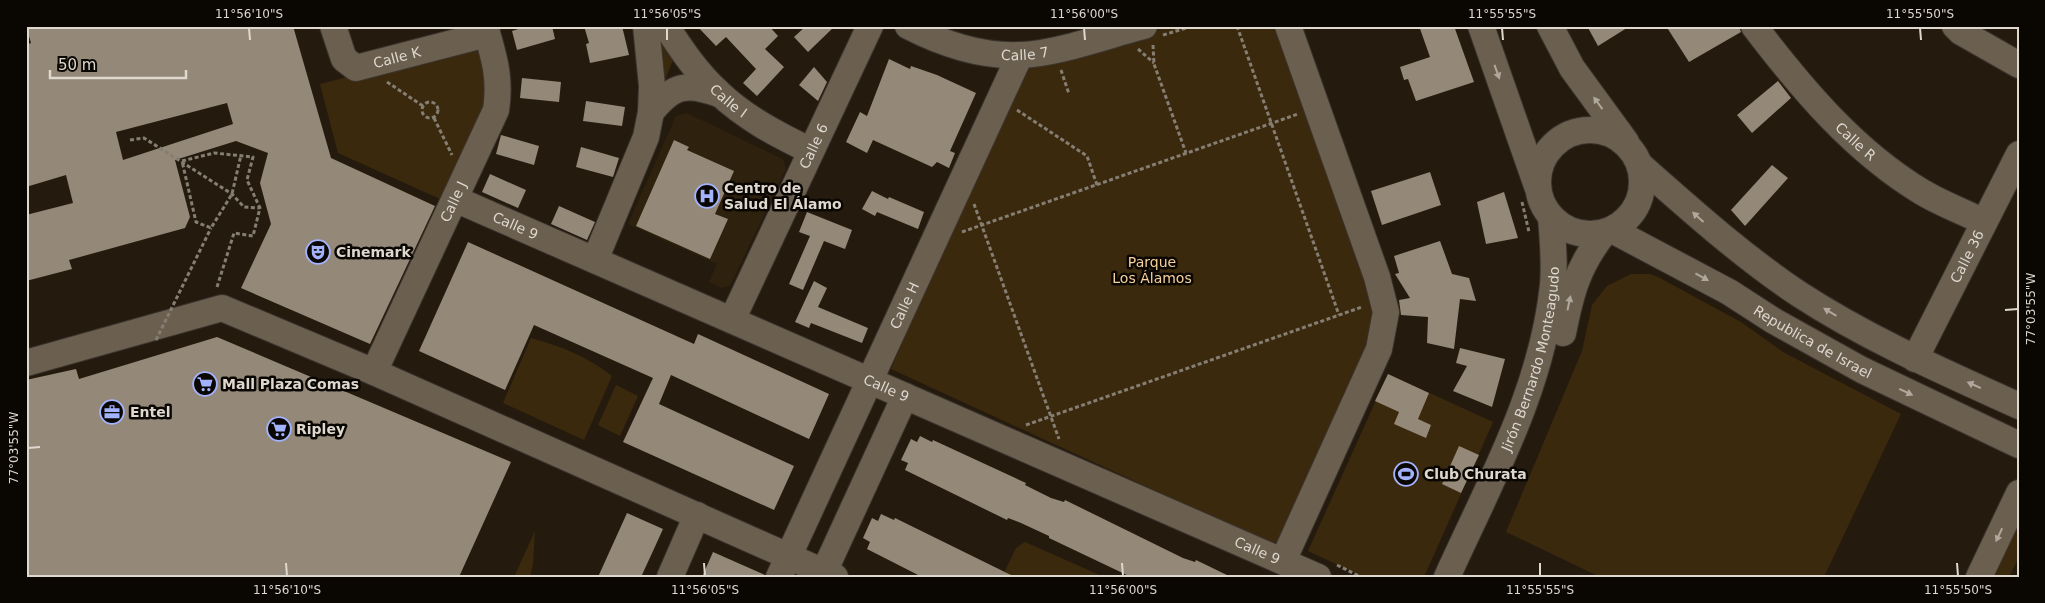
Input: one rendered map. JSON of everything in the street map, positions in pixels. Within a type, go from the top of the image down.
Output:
[{"type":"street","name":"Calle K","points":[[333,26],[344,58],[356,68],[486,30]]},
{"type":"street","points":[[595,260],[646,138],[651,112],[651,60],[646,26]]},
{"type":"street","name":"Calle I","points":[[666,26],[701,75],[719,94],[762,126],[811,151]]},
{"type":"street","name":"Calle 6","points":[[732,320],[870,26]]},
{"type":"street","name":"Calle 7","points":[[908,26],[945,43],[982,53],[1020,55],[1144,37]]},
{"type":"street","points":[[1283,561],[1379,349],[1386,312],[1378,277],[1288,26]]},
{"type":"street","points":[[1481,26],[1524,144],[1529,193],[1543,204],[1551,217],[1562,226],[1575,232],[1589,235],[1608,232],[1625,221],[1635,209],[1641,194],[1640,165],[1634,152],[1572,68],[1550,26]]},
{"type":"street","name":"Calle R","points":[[1754,26],[1786,68],[1828,116],[1873,157],[1923,192],[1984,222]]},
{"type":"street","points":[[1955,26],[1961,32],[2019,65]]},
{"type":"street","name":"Calle J","points":[[374,372],[496,110],[499,88],[498,69],[486,30]]},
{"type":"street","name":"Calle H","points":[[783,566],[1020,55]]},
{"type":"street","points":[[651,112],[662,98],[675,90],[687,86],[699,86],[719,94]]},
{"type":"street","points":[[1529,193],[1539,174],[1544,158],[1554,144],[1568,135],[1584,130],[1601,131],[1626,142]]},
{"type":"street","name":"Calle 36","points":[[1915,359],[2019,154]]},
{"type":"street","points":[[1640,165],[1752,260],[1800,294],[1875,339],[2019,406]]},
{"type":"street","name":"Calle 9","points":[[460,189],[595,260],[1318,577]]},
{"type":"street","name":"Jirón Bernardo Monteagudo","points":[[1447,577],[1516,427],[1540,361],[1553,285],[1551,217]]},
{"type":"street","name":"Republica de Israel","points":[[1608,232],[1729,292],[1774,321],[1862,370],[2019,444]]},
{"type":"street","name":"Jirón Bernardo Monteagudo","points":[[1466,577],[1546,400],[1578,272],[1588,254],[1608,232]]},
{"type":"street","points":[[1729,292],[1752,260]]},
{"type":"street","points":[[26,363],[222,308],[374,372],[697,515],[783,566],[829,574],[905,396]]},
{"type":"street","points":[[1979,577],[2019,493]]},
{"type":"street","points":[[670,577],[697,515]]},
{"type":"path","points":[[1237,26],[1340,315]]},
{"type":"path","points":[[1144,37],[1186,153]]},
{"type":"path","points":[[1144,37],[1154,64]]},
{"type":"path","points":[[1059,62],[1069,94]]},
{"type":"path","points":[[364,67],[423,106]]},
{"type":"path","points":[[434,118],[429,119],[421,112],[427,102],[435,104],[438,111],[434,118],[460,189]]},
{"type":"path","points":[[1295,105],[1301,123]]},
{"type":"path","points":[[1013,107],[1087,156],[1097,185]]},
{"type":"path","points":[[954,235],[1298,114]]},
{"type":"path","points":[[130,140],[144,138],[232,194],[244,207],[260,208]]},
{"type":"path","points":[[182,161],[214,153],[253,157],[247,180],[260,208],[253,236],[234,233],[209,311]]},
{"type":"path","points":[[156,340],[211,228],[232,194],[241,155]]},
{"type":"path","points":[[182,161],[196,222],[211,228]]},
{"type":"path","points":[[1529,193],[1529,234]]},
{"type":"path","points":[[972,197],[1059,439]]},
{"type":"path","points":[[1026,425],[1366,305],[1367,312]]},
{"type":"shaded area","name":"Centro de Salud El Álamo","points":[[687,113],[783,159],[786,169],[730,286],[722,288],[709,282],[717,264],[628,224],[676,116]]},
{"type":"green space","name":"Parque Los Álamos","points":[[1170,26],[1275,26],[1370,289],[1376,327],[1277,544],[1265,541],[891,369],[1019,75],[1034,60]]},
{"type":"green space","points":[[659,30],[675,55],[665,80],[659,79]]},
{"type":"green space","points":[[483,42],[494,89],[449,203],[338,153],[320,84]]},
{"type":"green space","points":[[1631,274],[1650,274],[1658,277],[1741,322],[1783,352],[1901,414],[1824,577],[1600,577],[1506,532],[1582,351],[1592,305],[1607,286]]},
{"type":"green space","points":[[531,338],[574,353],[612,376],[584,440],[503,403]]},
{"type":"green space","name":"Club Churata","points":[[1388,374],[1493,422],[1424,577],[1364,577],[1308,551]]},
{"type":"green space","points":[[616,385],[638,396],[620,436],[598,425]]},
{"type":"green space","points":[[2019,514],[2019,557],[2009,577],[1989,577]]},
{"type":"green space","points":[[535,531],[533,564],[530,577],[514,577]]},
{"type":"green space","points":[[1025,542],[1104,577],[1002,577],[1016,548]]},
{"type":"building","points":[[26,26],[293,26],[331,158],[435,206],[370,344],[241,288],[271,224],[260,183],[268,153],[236,141],[175,160],[190,217],[185,228],[69,260],[72,269],[26,281],[26,215],[73,203],[66,175],[26,187],[26,45],[31,43]],"holes":[[[227,103],[233,124],[123,160],[116,132]]]},
{"type":"building","points":[[528,26],[552,26],[555,39],[517,50],[512,31]]},
{"type":"building","points":[[584,26],[622,26],[629,55],[590,63],[586,44],[589,43]]},
{"type":"building","points":[[697,26],[769,26],[778,36],[765,49],[784,67],[757,96],[743,83],[756,69],[726,37],[716,46]]},
{"type":"building","points":[[806,26],[835,26],[808,52],[794,37]]},
{"type":"building","points":[[1419,26],[1454,26],[1474,82],[1416,101],[1408,79],[1404,80],[1400,67],[1430,57]]},
{"type":"building","points":[[1587,26],[1630,26],[1598,46]]},
{"type":"building","points":[[1666,26],[1739,26],[1741,32],[1689,62]]},
{"type":"building","points":[[889,59],[910,69],[911,66],[937,75],[976,93],[950,151],[955,153],[949,168],[937,162],[932,167],[873,140],[867,153],[846,142],[860,112],[867,116]]},
{"type":"building","points":[[814,67],[827,82],[818,101],[799,85]]},
{"type":"building","points":[[522,78],[561,82],[559,102],[520,98]]},
{"type":"building","points":[[1778,81],[1791,98],[1752,133],[1737,115]]},
{"type":"building","points":[[586,101],[625,107],[622,126],[583,121]]},
{"type":"building","points":[[501,135],[539,146],[534,165],[496,154]]},
{"type":"building","points":[[674,140],[689,147],[687,150],[734,171],[715,214],[728,219],[710,259],[636,226]]},
{"type":"building","points":[[581,147],[619,158],[613,177],[576,167]]},
{"type":"building","points":[[1772,165],[1788,178],[1745,226],[1731,210]]},
{"type":"building","points":[[1430,172],[1441,205],[1382,225],[1371,191]]},
{"type":"building","points":[[490,174],[526,190],[518,208],[482,192]]},
{"type":"building","points":[[872,191],[924,212],[918,229],[877,212],[875,216],[862,209]]},
{"type":"building","points":[[1504,192],[1518,238],[1486,244],[1477,202]]},
{"type":"building","points":[[559,206],[595,222],[587,240],[551,224]]},
{"type":"building","points":[[807,212],[852,230],[845,249],[824,241],[803,290],[789,284],[810,236],[799,232]]},
{"type":"building","points":[[1440,241],[1452,274],[1469,278],[1476,301],[1460,299],[1454,349],[1427,343],[1428,317],[1401,315],[1399,300],[1410,298],[1395,274],[1399,273],[1394,256]]},
{"type":"building","points":[[468,242],[694,344],[698,334],[829,394],[809,439],[671,375],[659,404],[794,466],[774,510],[623,442],[653,378],[534,325],[505,390],[419,351]]},
{"type":"building","points":[[814,281],[827,288],[818,307],[868,328],[862,343],[811,323],[809,328],[795,322]]},
{"type":"building","points":[[217,337],[511,462],[459,577],[26,577],[26,380],[76,369],[79,379]]},
{"type":"building","points":[[1460,348],[1505,359],[1492,407],[1453,391],[1467,366],[1456,363]]},
{"type":"building","points":[[1388,374],[1429,393],[1418,419],[1431,425],[1426,438],[1394,424],[1399,412],[1375,401]]},
{"type":"building","points":[[920,436],[932,442],[933,440],[1026,483],[1025,485],[1051,498],[1064,502],[1065,500],[1183,558],[1195,562],[1196,560],[1231,577],[1131,577],[1049,538],[1049,536],[1008,518],[1007,520],[905,470],[908,463],[901,460],[911,439],[917,442]]},
{"type":"building","points":[[1459,446],[1479,455],[1461,493],[1442,484]]},
{"type":"building","points":[[627,513],[663,529],[641,577],[598,577]]},
{"type":"building","points":[[881,514],[894,520],[895,518],[1015,577],[922,577],[867,549],[870,542],[863,538],[872,518],[878,521]]},
{"type":"building","points":[[713,552],[765,575],[764,577],[702,577]]},
{"type":"place","name":"Centro de Salud El Álamo","points":[[707,196]]},
{"type":"place","name":"Cinemark","points":[[318,252]]},
{"type":"place","name":"Mall Plaza Comas","points":[[205,384]]},
{"type":"place","name":"Entel","points":[[112,412]]},
{"type":"place","name":"Ripley","points":[[279,429]]},
{"type":"place","name":"Club Churata","points":[[1406,474]]}]
